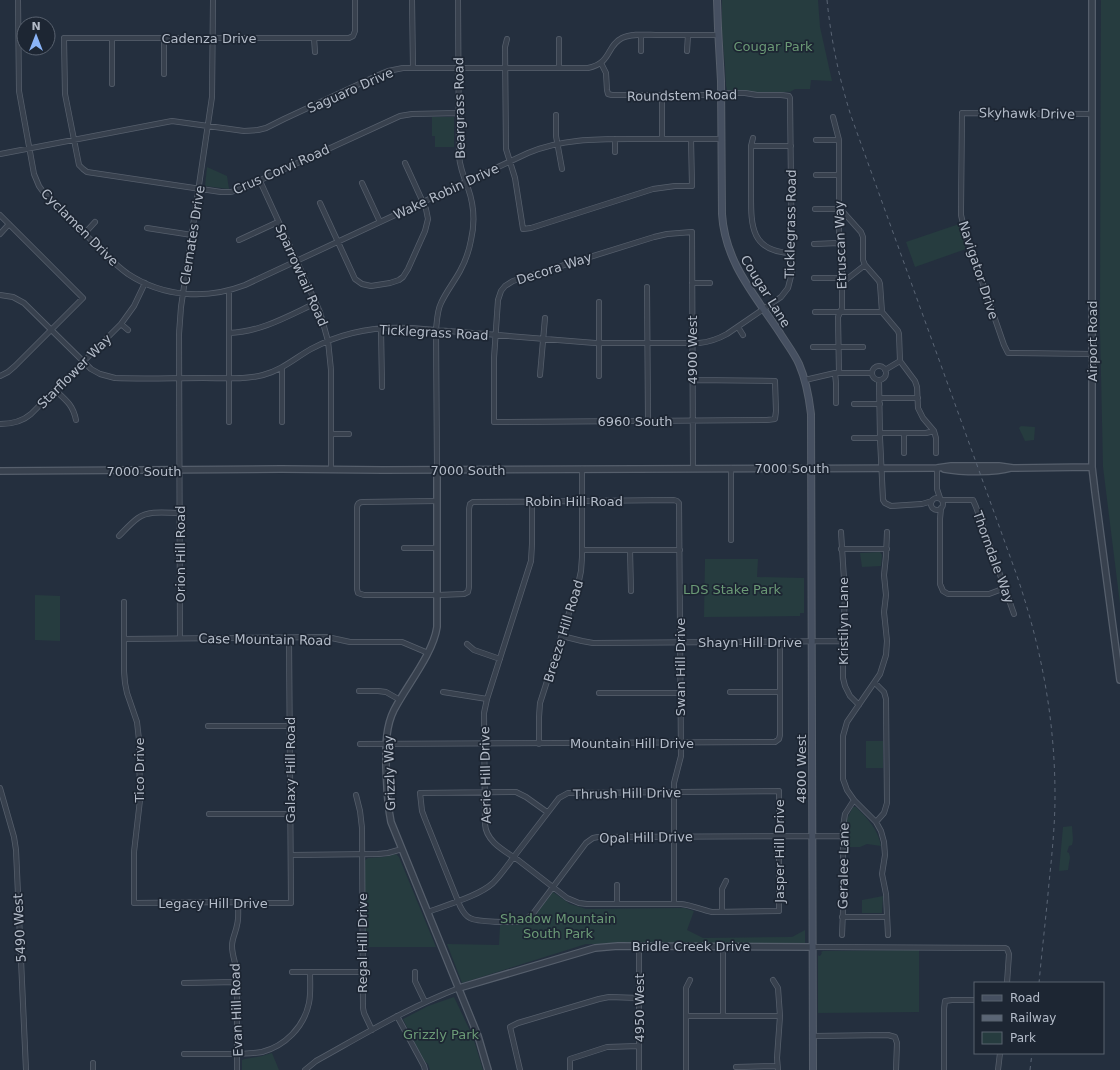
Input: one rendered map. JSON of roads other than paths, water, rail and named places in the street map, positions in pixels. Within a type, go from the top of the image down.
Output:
[{"type":"main road","name":"Cougar Lane","points":[[717,0],[721,94],[723,227],[726,240],[736,266],[800,365],[805,380],[811,414],[812,468]]},
{"type":"main road","name":"4800 West","points":[[812,468],[813,1070]]},
{"type":"street","name":"Cyclamen Drive","points":[[18,0],[18,84],[35,178],[39,186],[84,234],[116,264],[133,277],[167,291],[183,294]]},
{"type":"street","name":"Clernates Drive","points":[[179,471],[178,334],[213,87],[213,0]]},
{"type":"street","name":"Cadenza Drive","points":[[64,38],[347,38],[353,36],[355,31],[355,0]]},
{"type":"street","points":[[412,0],[412,68]]},
{"type":"street","name":"Beargrass Road","points":[[437,470],[436,330],[438,314],[441,302],[463,266],[471,240],[473,226],[471,200],[459,161],[458,0]]},
{"type":"street","name":"Airport Road","points":[[1092,0],[1092,467],[1120,680]]},
{"type":"street","points":[[601,63],[616,43],[631,35],[718,35]]},
{"type":"street","points":[[641,35],[641,51]]},
{"type":"street","points":[[687,51],[688,35]]},
{"type":"street","name":"Crus Corvi Road","points":[[64,38],[65,94],[79,165],[85,171],[231,192],[241,189],[400,116],[412,114],[459,113]]},
{"type":"street","points":[[112,38],[112,84]]},
{"type":"street","points":[[164,38],[164,74]]},
{"type":"street","points":[[314,38],[314,52]]},
{"type":"street","points":[[507,39],[505,47],[506,144],[523,229],[531,228],[653,189],[675,186],[692,186],[691,139]]},
{"type":"street","points":[[559,39],[559,68]]},
{"type":"street","name":"Saguaro Drive","points":[[0,154],[164,122],[178,121],[250,131],[266,128],[388,71],[402,68],[588,68],[601,63]]},
{"type":"street","name":"Roundstem Road","points":[[601,63],[606,73],[606,90],[608,94],[616,96],[712,95],[745,93],[789,96]]},
{"type":"street","points":[[662,95],[662,139]]},
{"type":"street","name":"Ticklegrass Road","points":[[0,295],[12,297],[24,303],[83,362],[95,372],[110,378],[255,377],[271,373],[282,368],[311,349],[328,341],[352,333],[381,328],[405,327],[599,344],[692,343],[714,340],[738,327],[764,309],[781,297],[788,288],[791,276],[792,254],[791,101],[789,96]]},
{"type":"street","name":"Skyhawk Drive","points":[[962,112],[1092,114]]},
{"type":"street","name":"Navigator Drive","points":[[962,112],[961,215],[971,251],[1008,353],[1092,354]]},
{"type":"street","points":[[556,115],[556,136],[562,169]]},
{"type":"street","name":"Etruscan Way","points":[[833,117],[839,140],[839,243],[842,250],[842,308],[838,317],[836,403]]},
{"type":"street","points":[[753,138],[751,146],[752,225],[756,236],[765,249],[780,253],[792,254]]},
{"type":"street","points":[[615,139],[615,152]]},
{"type":"street","name":"Wake Robin Drive","points":[[183,294],[204,294],[229,290],[245,285],[535,150],[580,140],[721,139]]},
{"type":"street","points":[[816,140],[839,140]]},
{"type":"street","points":[[751,146],[791,146]]},
{"type":"street","points":[[320,203],[353,275],[358,281],[368,286],[396,282],[406,273],[426,228],[427,215],[423,202],[405,163]]},
{"type":"street","points":[[816,175],[839,175]]},
{"type":"street","name":"Sparrowtail Road","points":[[260,180],[324,322],[328,341],[331,370],[331,469]]},
{"type":"street","points":[[362,183],[380,222]]},
{"type":"street","points":[[815,209],[839,209],[862,234],[863,260],[865,265],[879,281],[882,312],[898,331],[900,361],[915,380],[918,387],[918,408],[920,413],[934,431],[936,438],[936,453]]},
{"type":"street","points":[[0,215],[83,298],[15,366],[0,376]]},
{"type":"street","points":[[84,234],[95,222]]},
{"type":"street","points":[[239,240],[278,222]]},
{"type":"street","points":[[0,234],[9,224]]},
{"type":"street","points":[[147,228],[192,235]]},
{"type":"street","name":"4900 West","points":[[692,232],[693,468]]},
{"type":"street","name":"Decora Way","points":[[494,422],[495,335],[499,296],[505,286],[509,283],[647,239],[667,234],[692,232]]},
{"type":"street","points":[[814,244],[839,243]]},
{"type":"street","points":[[814,278],[842,281],[865,265]]},
{"type":"street","name":"Starflower Way","points":[[0,424],[16,423],[27,420],[31,414],[121,324],[134,306],[145,283]]},
{"type":"street","points":[[692,283],[710,283]]},
{"type":"street","points":[[647,287],[648,421]]},
{"type":"street","points":[[229,290],[230,422]]},
{"type":"street","points":[[599,302],[599,376]]},
{"type":"street","points":[[229,333],[239,333],[266,326],[316,303]]},
{"type":"street","points":[[814,312],[882,312]]},
{"type":"street","points":[[540,375],[545,318]]},
{"type":"street","name":"Starflower Way","points":[[121,324],[128,330]]},
{"type":"street","points":[[738,327],[743,335]]},
{"type":"street","points":[[381,328],[382,387]]},
{"type":"street","points":[[813,347],[863,347]]},
{"type":"street","points":[[885,370],[900,361]]},
{"type":"street","points":[[877,367],[882,367],[885,370],[886,376],[880,380],[874,378],[872,373],[877,367]]},
{"type":"street","points":[[282,368],[282,422]]},
{"type":"street","points":[[805,380],[837,373],[872,373]]},
{"type":"street","name":"6960 South","points":[[494,422],[775,419],[775,381],[692,380]]},
{"type":"street","points":[[880,380],[882,498],[885,503],[892,506],[922,504],[933,499],[941,502]]},
{"type":"street","points":[[55,390],[70,405],[76,420]]},
{"type":"street","points":[[854,404],[918,398]]},
{"type":"street","points":[[854,438],[904,433],[926,433],[934,431]]},
{"type":"street","points":[[904,433],[904,453]]},
{"type":"street","points":[[331,434],[350,434]]},
{"type":"street","name":"7000 South","points":[[0,472],[331,469],[937,468],[952,466],[999,466],[1013,468],[1092,467]]},
{"type":"street","points":[[731,468],[731,540]]},
{"type":"street","points":[[937,468],[937,489],[941,502],[940,584],[943,591],[948,594],[989,594],[1005,588]]},
{"type":"street","name":"Breeze Hill Road","points":[[539,744],[540,703],[578,585],[582,564],[582,469]]},
{"type":"street","name":"Grizzly Way","points":[[437,470],[438,620],[436,633],[428,653],[391,716],[386,744],[386,794],[391,822],[478,1036],[488,1070]]},
{"type":"street","name":"Orion Hill Road","points":[[179,471],[180,638]]},
{"type":"street","points":[[937,489],[931,504],[940,519]]},
{"type":"street","name":"Robin Hill Road","points":[[438,594],[464,594],[468,591],[469,509],[471,503],[674,500],[678,502]]},
{"type":"street","name":"Thorndale Way","points":[[941,502],[950,500],[973,500],[1014,614]]},
{"type":"street","points":[[437,501],[360,502],[358,504],[357,589],[358,593],[364,595],[438,594]]},
{"type":"street","name":"Aerie Hill Drive","points":[[532,501],[531,561],[487,699],[484,713],[485,824],[487,834],[492,840],[567,898],[579,903],[688,904],[706,911],[779,912]]},
{"type":"street","name":"Swan Hill Drive","points":[[674,904],[673,792],[674,776],[681,759],[680,508],[678,502]]},
{"type":"street","points":[[934,508],[941,502]]},
{"type":"street","points":[[922,504],[934,508]]},
{"type":"street","points":[[119,536],[143,515],[154,513],[180,513]]},
{"type":"street","name":"Kristilyn Lane","points":[[841,532],[845,595],[842,671],[845,686],[850,696],[859,705]]},
{"type":"street","points":[[887,532],[884,575],[886,595],[884,612],[887,641],[886,655],[882,670],[875,683],[848,722],[843,736],[843,779],[847,790],[854,800],[876,822],[881,831],[885,855],[882,874],[886,894],[888,935]]},
{"type":"street","points":[[404,548],[437,548]]},
{"type":"street","points":[[841,549],[887,549]]},
{"type":"street","points":[[582,550],[680,550]]},
{"type":"street","points":[[630,550],[631,591]]},
{"type":"street","name":"Tico Drive","points":[[124,602],[125,683],[137,722],[139,740],[140,800],[134,852],[134,903]]},
{"type":"street","name":"Shayn Hill Drive","points":[[562,636],[588,643],[843,641]]},
{"type":"street","name":"Case Mountain Road","points":[[124,639],[327,637],[350,642],[402,642],[428,653]]},
{"type":"street","name":"Galaxy Hill Road","points":[[289,638],[291,903]]},
{"type":"street","name":"Mountain Hill Drive","points":[[360,744],[772,742],[776,741],[780,735],[780,642]]},
{"type":"street","points":[[467,644],[474,650],[500,659]]},
{"type":"street","points":[[875,683],[884,692],[886,699],[887,803],[884,813],[876,822]]},
{"type":"street","points":[[359,691],[386,692],[400,700]]},
{"type":"street","points":[[443,692],[452,692],[487,699]]},
{"type":"street","points":[[730,692],[780,692]]},
{"type":"street","points":[[599,693],[680,693]]},
{"type":"street","points":[[208,726],[290,726]]},
{"type":"street","name":"5490 West","points":[[0,788],[14,837],[16,850],[26,1070]]},
{"type":"street","name":"Thrush Hill Drive","points":[[428,912],[480,892],[489,886],[499,877],[558,798],[568,793],[779,791]]},
{"type":"street","name":"Jasper Hill Drive","points":[[779,791],[779,912]]},
{"type":"street","points":[[458,900],[422,811],[420,793],[519,793],[547,812]]},
{"type":"street","name":"Regal Hill Drive","points":[[356,795],[361,819],[363,1008],[372,1030]]},
{"type":"street","name":"Geralee Lane","points":[[842,935],[843,827],[845,814],[854,800]]},
{"type":"street","points":[[209,814],[291,814]]},
{"type":"street","name":"Opal Hill Drive","points":[[458,900],[466,915],[477,921],[521,920],[527,918],[532,915],[586,843],[593,838],[843,836]]},
{"type":"street","points":[[291,855],[384,854],[402,849]]},
{"type":"street","points":[[722,912],[722,889],[726,881]]},
{"type":"street","points":[[617,885],[617,904]]},
{"type":"street","name":"Legacy Hill Drive","points":[[134,903],[291,903]]},
{"type":"street","name":"Evan Hill Road","points":[[237,1070],[237,982],[236,965],[232,951],[232,939],[237,924],[238,903]]},
{"type":"street","points":[[842,917],[888,917]]},
{"type":"street","name":"Bridle Creek Drive","points":[[305,1070],[316,1061],[425,1002],[459,988],[606,946],[1000,947],[1007,949],[1009,954],[1007,982]]},
{"type":"street","name":"4950 West","points":[[639,946],[639,1070]]},
{"type":"street","points":[[723,946],[723,1016]]},
{"type":"street","points":[[292,972],[363,972]]},
{"type":"street","points":[[184,1054],[252,1053],[267,1050],[282,1043],[293,1033],[302,1021],[308,1008],[310,972]]},
{"type":"street","points":[[415,972],[415,980],[425,1002]]},
{"type":"street","points":[[686,1070],[686,988],[690,980]]},
{"type":"street","points":[[736,1067],[777,1068],[780,1016],[778,988],[773,980]]},
{"type":"street","points":[[184,983],[237,982]]},
{"type":"street","points":[[520,1070],[510,1027],[518,1023],[599,999],[609,997],[639,998]]},
{"type":"street","points":[[944,1070],[945,1001],[974,1000]]},
{"type":"street","points":[[397,1016],[425,1070]]},
{"type":"street","points":[[686,1016],[780,1016]]},
{"type":"street","points":[[813,1036],[888,1035],[895,1037],[897,1043],[896,1070]]},
{"type":"street","points":[[570,1070],[570,1059],[577,1056],[608,1047],[639,1046]]},
{"type":"street","points":[[998,1070],[1000,1054]]},
{"type":"street","points":[[93,1062],[93,1070]]},
{"type":"railway","points":[[827,0],[836,59],[851,116],[1016,573],[1033,628],[1039,655],[1049,710],[1055,796],[1052,850],[1039,982]]},
{"type":"railway","points":[[1030,1070],[1032,1054]]},
{"type":"park label","name":"Cougar Park","points":[[773,46]]},
{"type":"park label","name":"LDS Stake Park","points":[[732,589]]},
{"type":"park label","name":"Shadow Mountain South Park","points":[[558,926]]},
{"type":"park label","name":"Grizzly Park","points":[[441,1034]]}]
